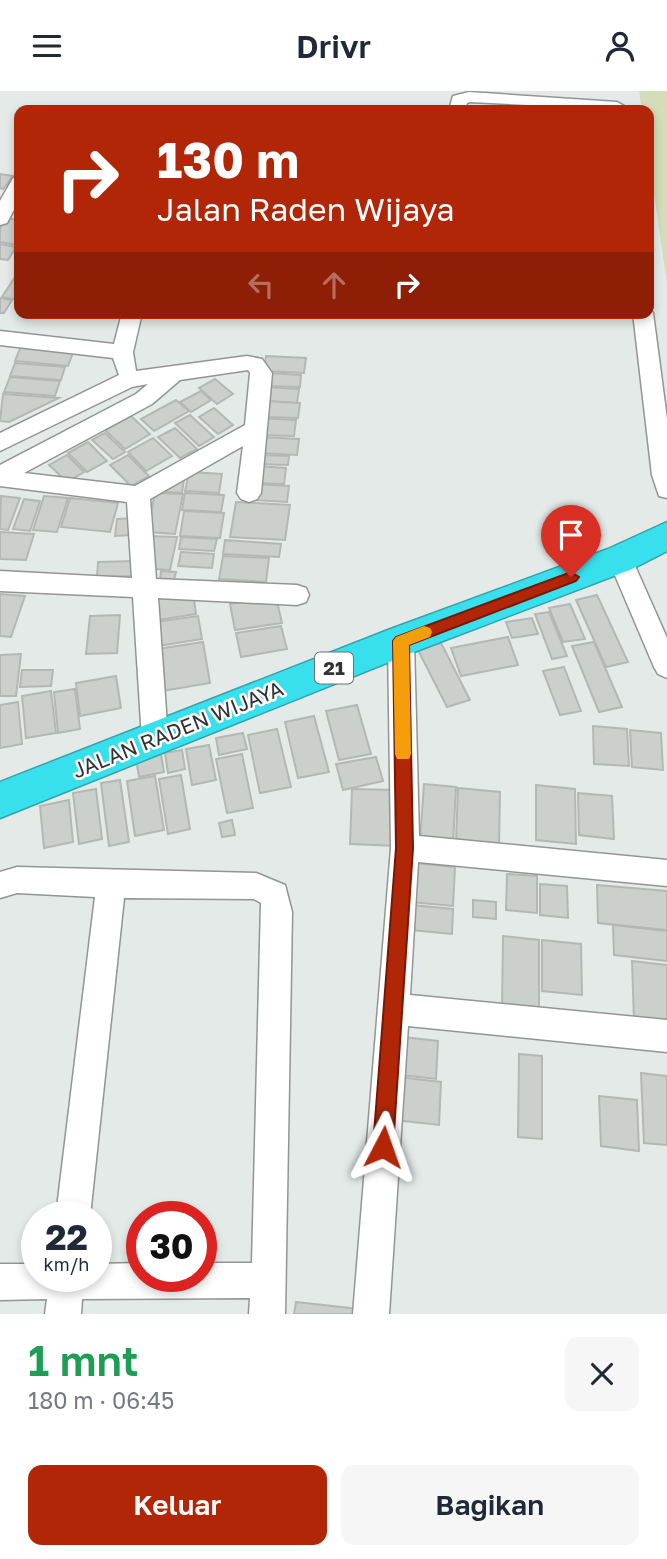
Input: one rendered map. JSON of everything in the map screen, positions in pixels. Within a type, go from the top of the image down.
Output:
[{"type":"highway","name":"JALAN RADEN WIJAYA","points":[[0,800],[401,641],[620,559],[667,535]]},
{"type":"street","points":[[458,105],[459,100],[469,97],[617,103]]},
{"type":"street","points":[[0,219],[14,178]]},
{"type":"street","points":[[131,319],[123,352],[127,380],[144,398]]},
{"type":"street","points":[[644,319],[667,490]]},
{"type":"street","points":[[0,338],[123,352]]},
{"type":"street","points":[[0,443],[127,380],[172,376],[238,363],[255,364],[261,373],[249,493]]},
{"type":"street","points":[[0,477],[144,398],[172,376]]},
{"type":"street","points":[[0,477],[138,495],[256,429]]},
{"type":"street","points":[[138,495],[142,586],[155,739]]},
{"type":"street","points":[[620,559],[667,667]]},
{"type":"street","points":[[0,581],[142,586],[297,596]]},
{"type":"street","points":[[371,1314],[405,848],[401,641]]},
{"type":"street","points":[[405,848],[667,873]]},
{"type":"street","points":[[0,885],[16,880],[257,886],[275,895],[278,912],[268,1297],[99,1292]]},
{"type":"street","points":[[75,1201],[111,884]]},
{"type":"street","points":[[393,1009],[667,1036]]},
{"type":"street","points":[[0,1282],[21,1285]]},
{"type":"green space","points":[[639,91],[667,91],[667,283],[654,194],[654,105],[641,105]]},
{"type":"building","points":[[0,174],[13,176],[3,189],[0,188]]},
{"type":"building","points":[[7,218],[14,219],[14,244],[0,242],[0,228]]},
{"type":"building","points":[[0,244],[14,247],[8,260],[0,259]]},
{"type":"building","points":[[14,279],[14,299],[2,297]]},
{"type":"building","points":[[0,298],[12,300],[4,313],[0,313]]},
{"type":"building","points":[[21,346],[74,350],[68,366],[15,361]]},
{"type":"building","points":[[266,356],[306,358],[304,373],[264,371]]},
{"type":"building","points":[[15,363],[65,367],[61,380],[10,376]]},
{"type":"building","points":[[268,373],[301,375],[300,387],[266,386]]},
{"type":"building","points":[[10,377],[60,381],[55,396],[4,392]]},
{"type":"building","points":[[215,379],[233,394],[217,404],[199,388]]},
{"type":"building","points":[[266,387],[299,389],[297,403],[264,401]]},
{"type":"building","points":[[201,391],[211,400],[191,412],[180,402]]},
{"type":"building","points":[[3,394],[59,398],[9,422],[0,421]]},
{"type":"building","points":[[176,400],[189,411],[154,431],[141,419]]},
{"type":"building","points":[[264,401],[300,403],[298,418],[262,417]]},
{"type":"building","points":[[214,408],[233,425],[218,434],[199,417]]},
{"type":"building","points":[[190,415],[214,437],[199,446],[175,423]]},
{"type":"building","points":[[131,416],[150,434],[125,449],[105,430]]},
{"type":"building","points":[[258,418],[296,420],[294,436],[256,435]]},
{"type":"building","points":[[175,428],[197,449],[180,458],[158,437]]},
{"type":"building","points":[[105,433],[125,452],[113,459],[92,440]]},
{"type":"building","points":[[261,437],[299,439],[297,455],[259,453]]},
{"type":"building","points":[[153,438],[172,456],[146,471],[128,452]]},
{"type":"building","points":[[88,442],[107,461],[87,472],[68,453]]},
{"type":"building","points":[[67,455],[84,472],[67,482],[49,465]]},
{"type":"building","points":[[128,455],[149,476],[131,486],[110,465]]},
{"type":"building","points":[[260,455],[289,456],[288,465],[259,464]]},
{"type":"building","points":[[256,466],[286,468],[284,484],[254,483]]},
{"type":"building","points":[[185,472],[182,493],[153,491]]},
{"type":"building","points":[[189,472],[222,474],[219,493],[185,491]]},
{"type":"building","points":[[256,484],[289,486],[287,502],[253,500]]},
{"type":"building","points":[[155,493],[183,494],[175,534],[147,532]]},
{"type":"building","points":[[185,493],[224,495],[221,512],[182,510]]},
{"type":"building","points":[[1,496],[20,498],[8,530],[0,529]]},
{"type":"building","points":[[44,496],[68,498],[57,532],[33,530]]},
{"type":"building","points":[[70,498],[118,503],[110,532],[61,527]]},
{"type":"building","points":[[24,499],[40,501],[30,531],[13,529]]},
{"type":"building","points":[[236,502],[290,505],[285,540],[230,537]]},
{"type":"building","points":[[184,511],[224,513],[220,538],[180,536]]},
{"type":"building","points":[[134,518],[132,535],[115,536],[117,519]]},
{"type":"building","points":[[0,532],[34,534],[26,560],[0,559]]},
{"type":"building","points":[[149,536],[177,537],[170,570],[142,568]]},
{"type":"building","points":[[181,537],[217,539],[214,551],[179,549]]},
{"type":"building","points":[[225,540],[281,544],[279,557],[223,554]]},
{"type":"building","points":[[181,552],[214,554],[212,568],[178,566]]},
{"type":"building","points":[[223,556],[269,558],[266,582],[219,579]]},
{"type":"building","points":[[134,561],[132,576],[97,577],[98,562]]},
{"type":"building","points":[[161,571],[176,572],[174,580],[160,579]]},
{"type":"building","points":[[193,593],[196,614],[152,621],[149,596]]},
{"type":"building","points":[[0,594],[25,596],[11,637],[0,636]]},
{"type":"building","points":[[597,595],[628,662],[606,667],[576,600]]},
{"type":"building","points":[[276,597],[282,623],[235,630],[230,604]]},
{"type":"building","points":[[570,604],[585,639],[563,642],[549,608]]},
{"type":"building","points":[[549,612],[567,656],[552,659],[535,614]]},
{"type":"building","points":[[120,615],[117,653],[86,654],[90,616]]},
{"type":"building","points":[[198,616],[202,639],[158,646],[155,622]]},
{"type":"building","points":[[532,618],[538,634],[512,638],[506,622]]},
{"type":"building","points":[[281,626],[287,649],[241,657],[236,633]]},
{"type":"building","points":[[508,637],[518,665],[461,676],[451,648]]},
{"type":"building","points":[[203,642],[210,683],[156,692],[151,650]]},
{"type":"building","points":[[594,642],[622,707],[599,712],[572,646]]},
{"type":"building","points":[[441,643],[470,700],[447,707],[418,650]]},
{"type":"building","points":[[21,654],[16,696],[0,696],[0,655]]},
{"type":"building","points":[[564,667],[581,711],[560,715],[543,671]]},
{"type":"building","points":[[22,670],[53,670],[51,686],[20,687]]},
{"type":"building","points":[[116,676],[121,708],[80,716],[76,683]]},
{"type":"building","points":[[75,689],[80,729],[58,733],[54,692]]},
{"type":"building","points":[[51,691],[56,733],[26,738],[22,696]]},
{"type":"building","points":[[18,702],[22,744],[0,748],[0,705]]},
{"type":"building","points":[[357,705],[371,754],[339,760],[326,711]]},
{"type":"building","points":[[314,716],[329,772],[298,778],[285,722]]},
{"type":"building","points":[[593,726],[627,729],[629,766],[594,764]]},
{"type":"building","points":[[277,729],[291,787],[260,793],[248,735]]},
{"type":"building","points":[[630,730],[661,733],[663,770],[632,767]]},
{"type":"building","points":[[243,733],[247,749],[219,755],[216,738]]},
{"type":"building","points":[[209,745],[216,780],[192,785],[186,749]]},
{"type":"building","points":[[182,750],[185,769],[168,773],[165,753]]},
{"type":"building","points":[[161,754],[164,772],[139,777],[136,759]]},
{"type":"building","points":[[242,754],[253,808],[227,813],[216,759]]},
{"type":"building","points":[[376,757],[383,781],[343,790],[336,764]]},
{"type":"building","points":[[181,775],[190,829],[168,834],[159,779]]},
{"type":"building","points":[[155,776],[164,830],[135,836],[127,781]]},
{"type":"building","points":[[120,780],[129,842],[109,846],[101,783]]},
{"type":"building","points":[[424,784],[456,787],[453,844],[420,841]]},
{"type":"building","points":[[536,785],[575,789],[576,844],[536,840]]},
{"type":"building","points":[[458,788],[500,792],[499,846],[456,841]]},
{"type":"building","points":[[96,789],[102,839],[79,844],[73,793]]},
{"type":"building","points":[[352,789],[397,790],[397,846],[350,844]]},
{"type":"building","points":[[578,793],[612,796],[614,839],[579,835]]},
{"type":"building","points":[[69,800],[73,842],[44,848],[40,806]]},
{"type":"building","points":[[232,820],[235,835],[222,837],[219,823]]},
{"type":"building","points":[[414,863],[455,867],[453,906],[411,902]]},
{"type":"building","points":[[507,874],[537,876],[537,913],[506,910]]},
{"type":"building","points":[[540,884],[567,886],[568,918],[540,915]]},
{"type":"building","points":[[597,885],[667,891],[667,930],[598,923]]},
{"type":"building","points":[[473,900],[496,902],[496,919],[473,917]]},
{"type":"building","points":[[412,905],[453,909],[452,934],[411,930]]},
{"type":"building","points":[[613,925],[667,931],[667,961],[614,955]]},
{"type":"building","points":[[503,936],[539,940],[539,1011],[502,1007]]},
{"type":"building","points":[[542,940],[581,944],[582,995],[542,991]]},
{"type":"building","points":[[632,961],[667,965],[667,1025],[634,1022]]},
{"type":"building","points":[[403,1037],[438,1041],[436,1079],[401,1075]]},
{"type":"building","points":[[519,1054],[542,1056],[542,1139],[518,1137]]},
{"type":"building","points":[[641,1073],[667,1076],[667,1145],[644,1143]]},
{"type":"building","points":[[398,1077],[441,1082],[439,1125],[395,1120]]},
{"type":"building","points":[[599,1096],[637,1100],[639,1151],[601,1146]]},
{"type":"building","points":[[296,1302],[359,1309],[359,1314],[294,1314]]},
{"type":"slow traffic","points":[[403,754],[401,641],[424,632]]},
{"type":"route","points":[[383,1147],[405,848],[401,641],[571,577]]}]
